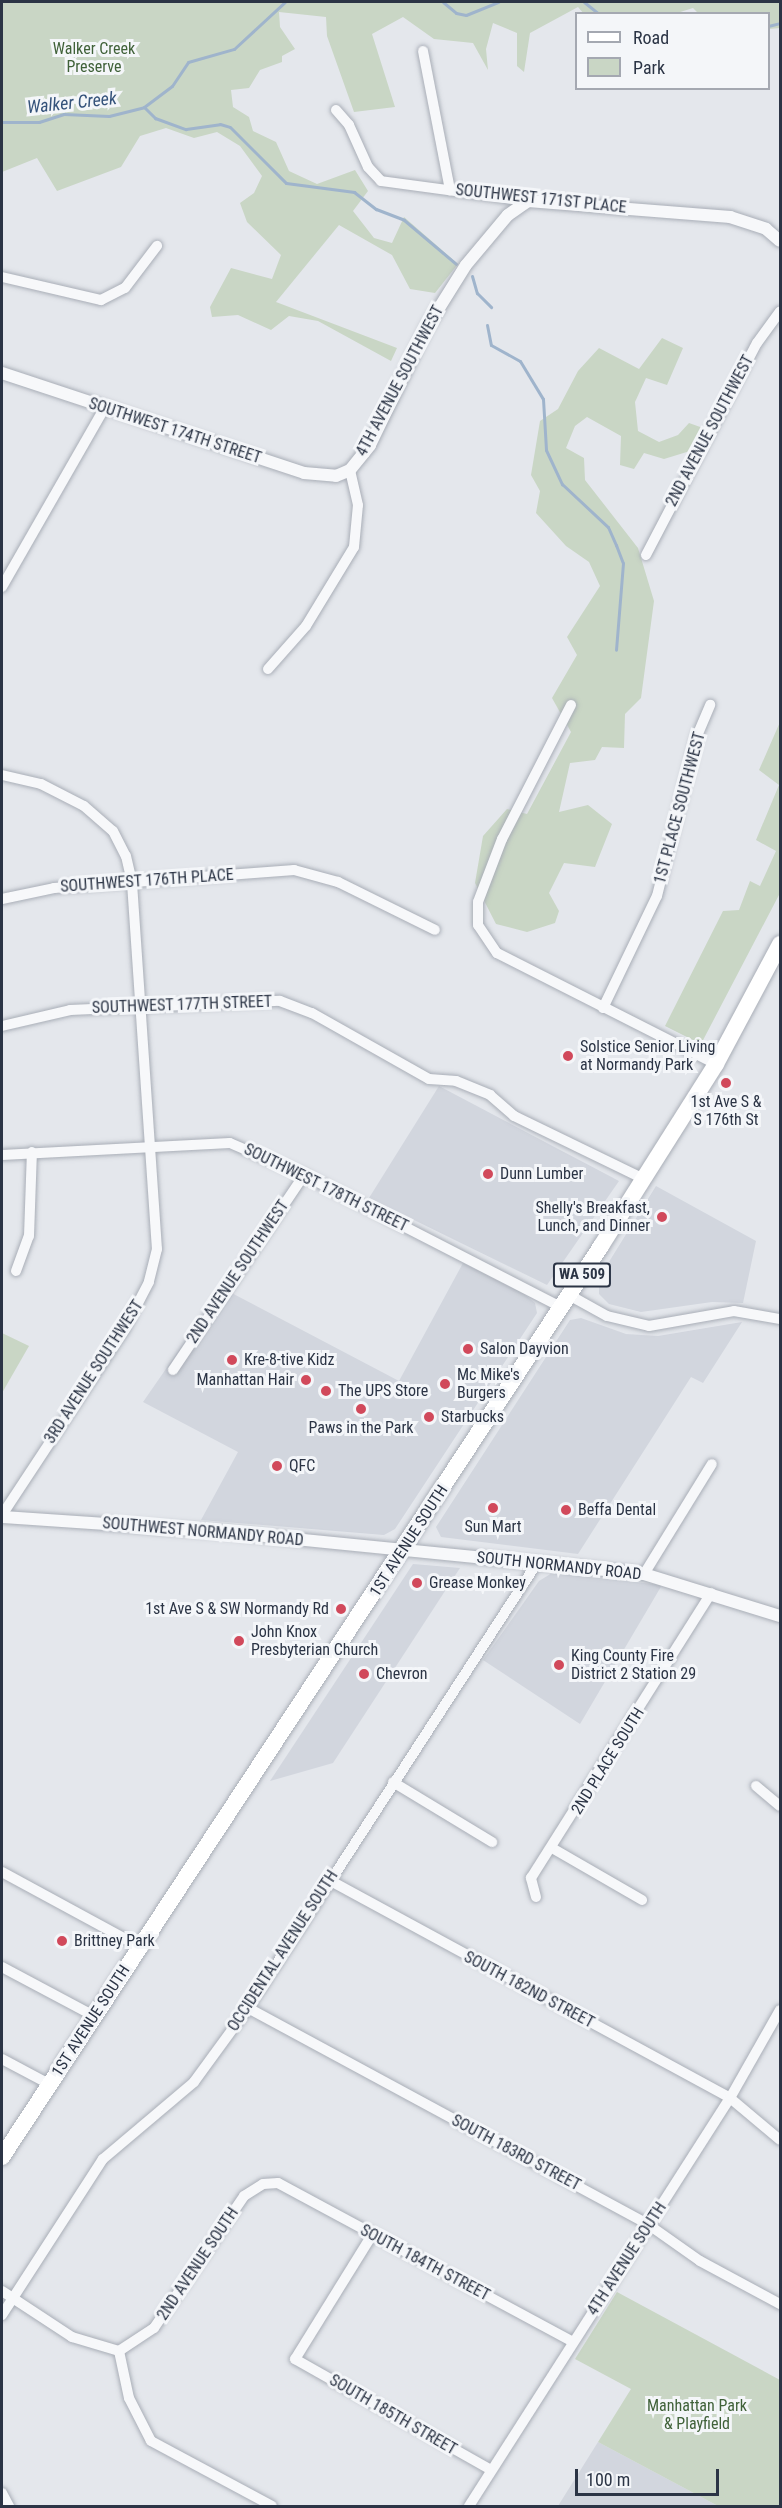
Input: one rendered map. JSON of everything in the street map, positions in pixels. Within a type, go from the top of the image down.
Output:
[{"type":"main road","name":"1ST AVENUE SOUTH","points":[[2,2157],[404,1550],[644,1179],[716,1064],[780,944]]},
{"type":"street","points":[[423,51],[450,190]]},
{"type":"street","name":"SOUTHWEST 171ST PLACE","points":[[336,110],[348,125],[368,167],[381,182],[528,201],[730,217],[755,223],[780,241]]},
{"type":"street","name":"4TH AVENUE SOUTHWEST","points":[[268,669],[306,626],[354,547],[358,505],[350,470],[370,444],[426,329],[460,274],[508,215],[528,201]]},
{"type":"street","points":[[2,277],[101,300],[125,288],[157,246]]},
{"type":"street","name":"2ND AVENUE SOUTHWEST","points":[[646,555],[757,343],[780,311]]},
{"type":"street","name":"SOUTHWEST 174TH STREET","points":[[2,373],[104,409],[304,473],[322,477],[350,470]]},
{"type":"street","points":[[2,587],[104,409]]},
{"type":"street","points":[[572,705],[502,838],[478,902],[478,925],[497,953],[716,1064]]},
{"type":"street","name":"1ST PLACE SOUTHWEST","points":[[603,1008],[657,896],[697,736],[710,705]]},
{"type":"street","name":"3RD AVENUE SOUTHWEST","points":[[2,775],[41,784],[103,821],[126,856],[132,883],[156,1249],[149,1282],[124,1330],[2,1516]]},
{"type":"street","name":"SOUTHWEST 176TH PLACE","points":[[2,899],[54,888],[294,870],[338,882],[435,930]]},
{"type":"street","name":"SOUTHWEST 177TH STREET","points":[[2,1026],[70,1010],[264,998],[292,1005],[429,1079],[456,1080],[490,1095],[514,1116],[644,1179]]},
{"type":"street","name":"SOUTHWEST 178TH STREET","points":[[2,1155],[230,1143],[304,1175],[565,1301],[607,1316],[649,1326],[734,1311],[780,1319]]},
{"type":"street","points":[[16,1270],[29,1236],[32,1152]]},
{"type":"street","name":"2ND AVENUE SOUTHWEST","points":[[173,1370],[304,1175]]},
{"type":"street","points":[[644,1574],[712,1464]]},
{"type":"street","name":"SOUTHWEST NORMANDY ROAD","points":[[2,1516],[404,1550]]},
{"type":"street","name":"SOUTH NORMANDY ROAD","points":[[404,1550],[644,1574],[780,1616]]},
{"type":"street","name":"OCCIDENTAL AVENUE SOUTH","points":[[2,2315],[103,2159],[194,2082],[248,2008],[537,1563]]},
{"type":"street","name":"2ND PLACE SOUTH","points":[[536,1897],[531,1878],[711,1593]]},
{"type":"street","points":[[393,1782],[492,1842]]},
{"type":"street","points":[[756,1786],[780,1806]]},
{"type":"street","points":[[552,1848],[642,1900]]},
{"type":"street","points":[[2,1872],[140,1947]]},
{"type":"street","name":"SOUTH 182ND STREET","points":[[329,1881],[729,2098],[780,2140]]},
{"type":"street","points":[[2,1967],[94,2016]]},
{"type":"street","name":"SOUTH 183RD STREET","points":[[248,2008],[649,2225],[700,2261],[780,2304]]},
{"type":"street","name":"4TH AVENUE SOUTH","points":[[469,2506],[729,2098],[780,2010]]},
{"type":"street","points":[[2,2059],[50,2084]]},
{"type":"street","name":"SOUTH 184TH STREET","points":[[278,2183],[573,2342]]},
{"type":"street","name":"2ND AVENUE SOUTH","points":[[119,2351],[154,2328],[244,2196],[263,2184],[278,2183]]},
{"type":"street","name":"SOUTH 185TH STREET","points":[[372,2235],[295,2359],[491,2470]]},
{"type":"street","points":[[2,2291],[72,2337],[119,2351],[129,2398],[151,2441],[272,2506]]},
{"type":"street","points":[[2,2493],[9,2506]]},
{"type":"shaded area","points":[[439,1086],[619,1181],[547,1285],[369,1198]]},
{"type":"shaded area","points":[[656,1186],[756,1241],[743,1303],[712,1302],[641,1312],[609,1304],[599,1294],[599,1278]]},
{"type":"shaded area","points":[[463,1263],[524,1294],[535,1303],[537,1313],[395,1529],[384,1535],[201,1520],[238,1452],[143,1402],[222,1288],[399,1381]]},
{"type":"shaded area","points":[[581,1318],[626,1334],[658,1336],[742,1322],[703,1383],[691,1377],[578,1554],[441,1537],[436,1527],[570,1320]]},
{"type":"shaded area","points":[[413,1564],[460,1568],[333,1763],[270,1781]]},
{"type":"shaded area","points":[[552,1573],[662,1585],[580,1724],[483,1660],[539,1581]]},
{"type":"shaded area","points":[[598,2442],[718,2506],[558,2506]]},
{"type":"green space","name":"Walker Creek Preserve","points":[[2,2],[780,2],[780,28],[770,29],[770,12],[697,12],[693,8],[680,12],[582,12],[578,7],[530,33],[524,72],[517,66],[517,33],[493,23],[486,49],[488,70],[473,43],[434,39],[403,17],[372,34],[395,107],[354,112],[327,36],[326,17],[279,12],[280,27],[295,49],[282,56],[282,62],[260,70],[249,88],[231,90],[233,107],[249,117],[253,131],[276,142],[289,171],[317,184],[355,170],[368,191],[353,211],[374,238],[392,243],[404,217],[458,264],[435,293],[410,289],[392,255],[339,225],[276,302],[397,348],[391,361],[318,321],[289,316],[271,330],[238,315],[212,317],[210,307],[231,268],[272,279],[281,255],[247,222],[240,203],[254,193],[262,176],[240,146],[217,132],[194,138],[166,128],[140,136],[121,167],[57,191],[37,158],[2,172]]},
{"type":"green space","points":[[662,338],[683,348],[667,385],[646,378],[635,402],[638,431],[659,442],[678,435],[689,423],[703,428],[690,451],[664,459],[644,453],[634,469],[620,465],[621,436],[587,417],[575,426],[566,448],[584,458],[585,480],[638,548],[654,601],[641,698],[625,714],[624,748],[602,747],[595,760],[570,763],[559,812],[588,805],[612,824],[595,867],[564,863],[549,893],[559,911],[555,923],[527,932],[496,924],[475,883],[483,836],[507,809],[527,814],[571,732],[552,698],[577,655],[567,637],[600,586],[589,562],[566,546],[536,513],[540,491],[531,475],[540,421],[558,409],[578,371],[599,348],[639,369]]},
{"type":"green space","points":[[780,722],[780,893],[701,1044],[665,1026],[723,911],[739,910],[750,881],[760,886],[776,851],[756,840],[779,785],[759,770]]},
{"type":"green space","points":[[2,1333],[29,1346],[2,1393]]},
{"type":"green space","name":"Manhattan Park & Playfield","points":[[617,2292],[780,2380],[780,2506],[718,2506],[598,2442],[631,2389],[575,2359]]},
{"type":"waterway","name":"Walker Creek","points":[[2,122],[39,122],[64,114],[109,116],[144,107],[172,86],[188,62],[234,49],[285,2]]},
{"type":"waterway","name":"Walker Creek","points":[[443,2],[456,13],[466,15],[498,2]]},
{"type":"waterway","name":"Walker Creek","points":[[584,2],[596,12]]},
{"type":"waterway","name":"Walker Creek","points":[[770,26],[780,23]]},
{"type":"waterway","points":[[144,107],[155,118],[186,129],[220,124],[230,127],[286,183],[354,192],[376,209],[404,220],[456,264]]},
{"type":"waterway","points":[[472,276],[477,293],[491,307]]},
{"type":"waterway","points":[[487,325],[491,345],[520,361],[543,399],[546,450],[562,484],[608,527],[616,545],[623,563],[616,650]]},
{"type":"place","name":"Solstice Senior Living at Normandy Park","points":[[568,1056]]},
{"type":"place","name":"1st Ave S & S 176th St","points":[[726,1083]]},
{"type":"place","name":"Dunn Lumber","points":[[488,1174]]},
{"type":"place","name":"Shelly's Breakfast, Lunch, and Dinner","points":[[662,1217]]},
{"type":"place","name":"Salon Dayvion","points":[[468,1349]]},
{"type":"place","name":"Kre-8-tive Kidz","points":[[232,1360]]},
{"type":"place","name":"Manhattan Hair","points":[[306,1380]]},
{"type":"place","name":"Mc Mike's Burgers","points":[[445,1384]]},
{"type":"place","name":"The UPS Store","points":[[326,1391]]},
{"type":"place","name":"Paws in the Park","points":[[361,1409]]},
{"type":"place","name":"Starbucks","points":[[429,1417]]},
{"type":"place","name":"QFC","points":[[277,1466]]},
{"type":"place","name":"Sun Mart","points":[[493,1508]]},
{"type":"place","name":"Beffa Dental","points":[[566,1510]]},
{"type":"place","name":"Grease Monkey","points":[[417,1583]]},
{"type":"place","name":"1st Ave S & SW Normandy Rd","points":[[341,1609]]},
{"type":"place","name":"John Knox Presbyterian Church","points":[[239,1641]]},
{"type":"place","name":"King County Fire District 2 Station 29","points":[[559,1665]]},
{"type":"place","name":"Chevron","points":[[364,1674]]},
{"type":"place","name":"Brittney Park","points":[[62,1941]]}]
